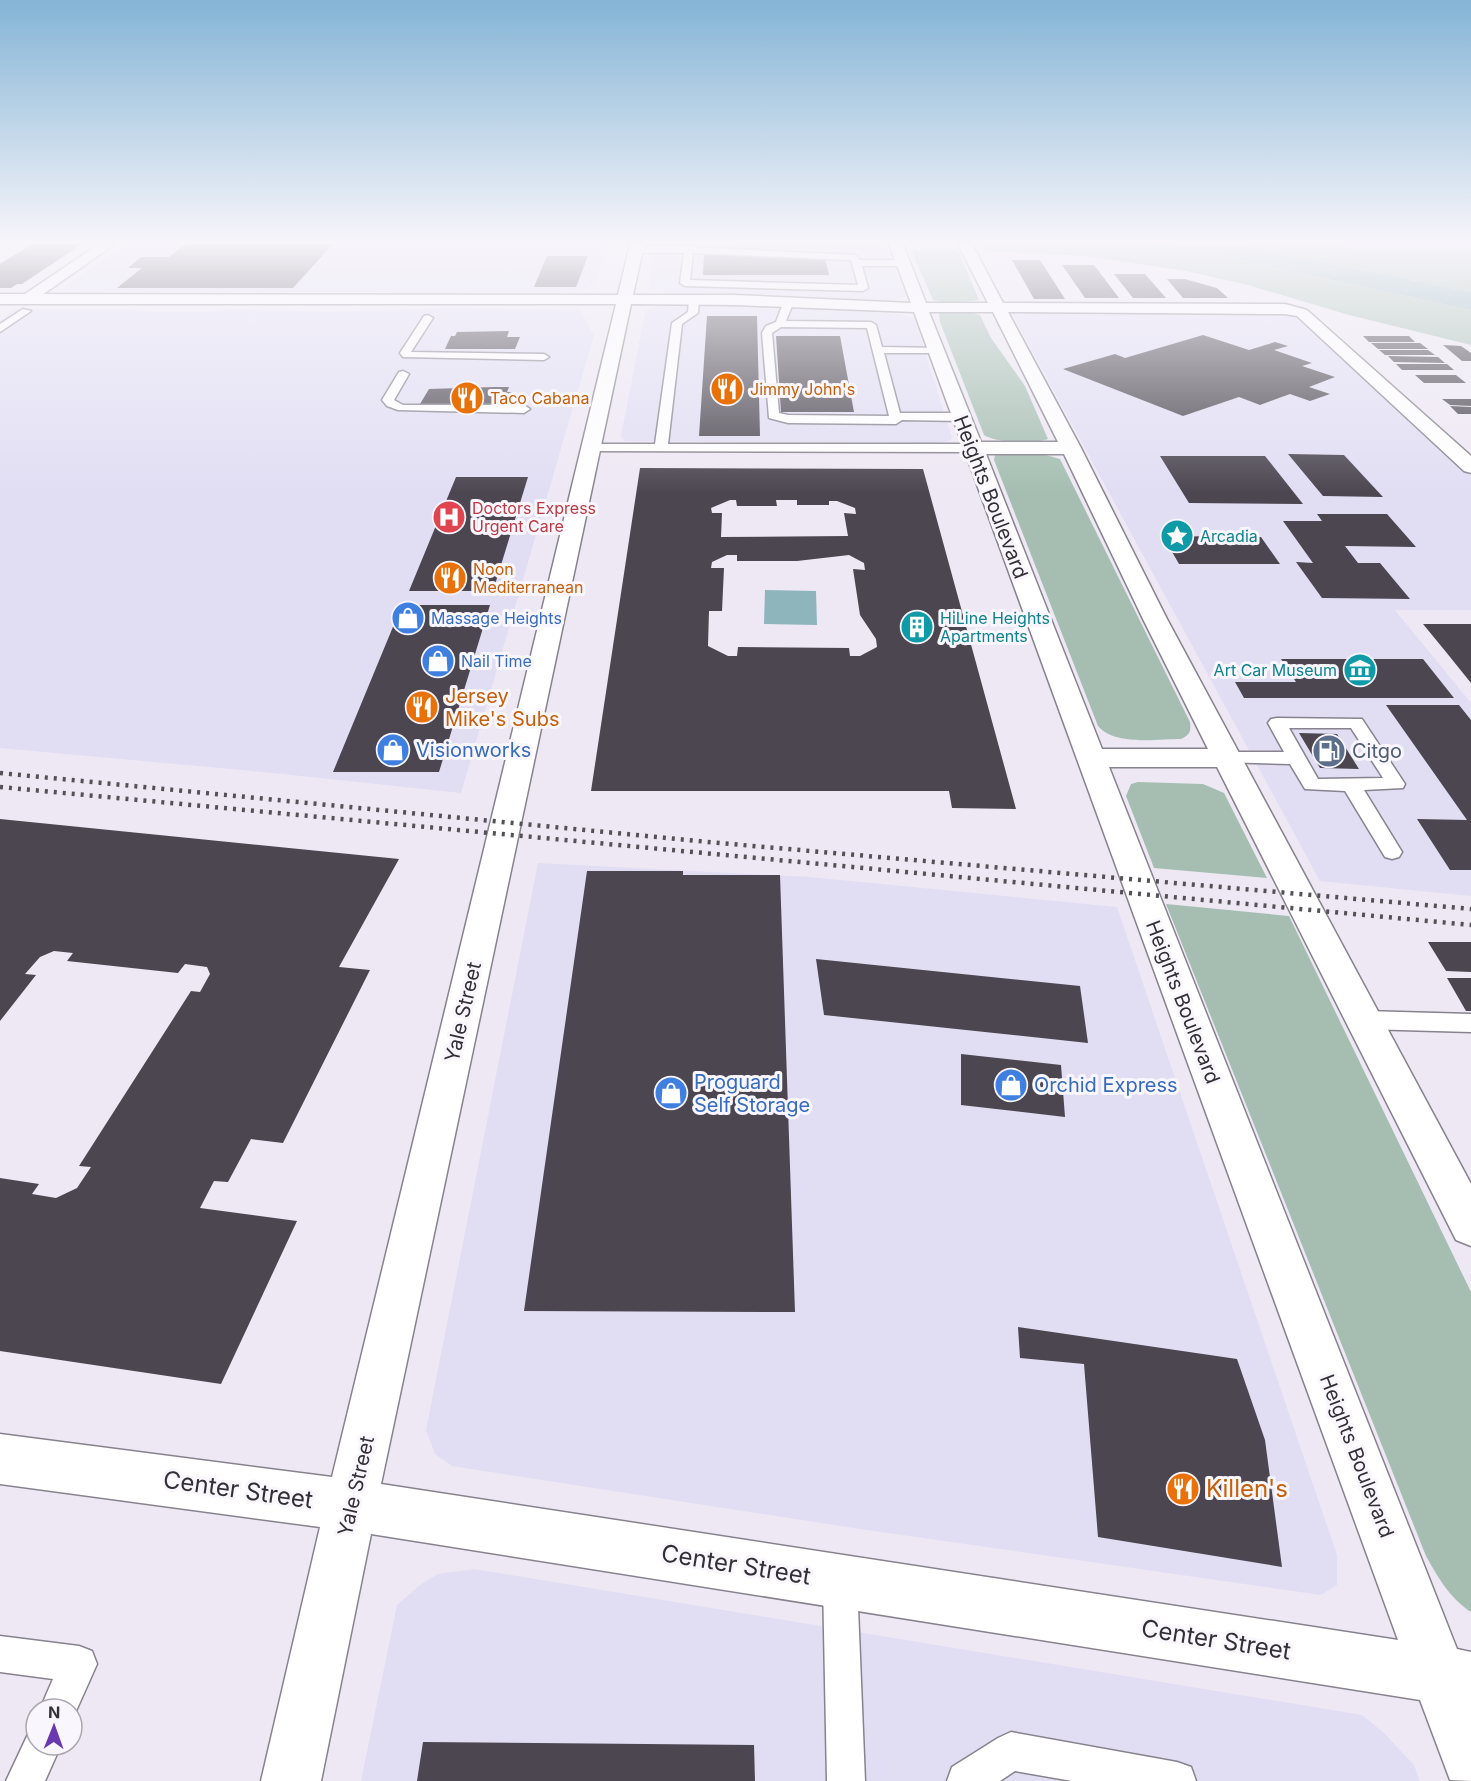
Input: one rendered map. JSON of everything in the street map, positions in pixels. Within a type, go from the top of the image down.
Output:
[{"type":"main road","name":"Yale Street","points":[[291,1781],[351,1505],[620,327]]},
{"type":"main road","name":"Heights Boulevard","points":[[927,327],[1090,758],[1455,1678],[1471,1759]]},
{"type":"main road","points":[[1009,327],[1155,619],[1471,1226]]},
{"type":"main road","points":[[1319,327],[1471,467]]},
{"type":"main road","points":[[973,448],[1071,448]]},
{"type":"main road","points":[[1090,758],[1227,758]]},
{"type":"main road","name":"Center Street","points":[[0,1459],[351,1505],[1455,1678]]},
{"type":"lane","points":[[422,327],[405,353],[407,355],[544,357]]},
{"type":"lane","points":[[662,448],[677,327]]},
{"type":"lane","points":[[772,327],[767,333],[773,415],[800,419],[896,420],[872,327]]},
{"type":"lane","points":[[878,350],[936,350]]},
{"type":"lane","points":[[403,374],[388,400],[391,404],[402,408],[524,409]]},
{"type":"lane","points":[[895,416],[961,417]]},
{"type":"lane","points":[[592,448],[973,448]]},
{"type":"lane","points":[[1277,723],[1356,723],[1396,784],[1312,785],[1296,758],[1277,723]]},
{"type":"lane","points":[[1227,758],[1296,758]]},
{"type":"lane","points":[[1351,785],[1392,852]]},
{"type":"lane","points":[[1365,1020],[1471,1023]]},
{"type":"lane","points":[[840,1582],[846,1781]]},
{"type":"lane","points":[[0,1653],[79,1664],[64,1697]]},
{"type":"lane","points":[[966,1781],[1011,1751],[1177,1781]]},
{"type":"lane","points":[[25,1781],[36,1757]]},
{"type":"shaded area","points":[[0,327],[590,327],[594,335],[461,793],[0,748]]},
{"type":"shaded area","points":[[642,327],[917,327],[952,438],[939,443],[625,441],[621,436]]},
{"type":"shaded area","points":[[1019,327],[1307,327],[1471,477],[1471,610],[1395,610],[1471,703],[1471,896],[1320,881]]},
{"type":"shaded area","points":[[538,863],[809,877],[1117,907],[1337,1555],[1337,1585],[1321,1595],[860,1529],[452,1466],[435,1454],[426,1430]]},
{"type":"shaded area","points":[[474,1569],[1362,1715],[1384,1733],[1414,1765],[1420,1781],[361,1781],[397,1605],[420,1585],[438,1574]]},
{"type":"green space","points":[[942,327],[986,327],[1025,386],[1048,439],[1015,442],[997,440],[984,435]]},
{"type":"green space","points":[[1398,327],[1471,327],[1471,345]]},
{"type":"green space","points":[[995,455],[1046,455],[1060,459],[1190,722],[1190,731],[1186,736],[1181,739],[1125,739],[1105,732],[1098,726],[994,460]]},
{"type":"green space","points":[[1138,782],[1203,784],[1224,793],[1267,878],[1154,868],[1126,796],[1131,784]]},
{"type":"green space","points":[[1166,904],[1289,916],[1471,1292],[1471,1612],[1451,1594],[1426,1556]]},
{"type":"water","points":[[765,590],[816,591],[817,625],[764,624]]},
{"type":"building","points":[[706,327],[757,327],[760,436],[699,436]]},
{"type":"building","points":[[509,331],[507,337],[520,337],[515,349],[445,349],[451,336],[455,336],[457,332]]},
{"type":"building","points":[[1203,335],[1249,350],[1275,342],[1288,346],[1274,350],[1312,363],[1302,366],[1335,377],[1309,387],[1330,394],[1310,401],[1290,394],[1260,405],[1239,397],[1183,416],[1063,369],[1115,354],[1125,358]]},
{"type":"building","points":[[776,336],[840,336],[854,412],[781,412]]},
{"type":"building","points":[[1363,336],[1409,336],[1415,342],[1369,342]]},
{"type":"building","points":[[1371,343],[1420,343],[1428,349],[1378,349]]},
{"type":"building","points":[[1443,345],[1461,346],[1471,353],[1471,361],[1462,361]]},
{"type":"building","points":[[1379,350],[1428,350],[1435,355],[1385,355]]},
{"type":"building","points":[[1388,356],[1438,357],[1445,363],[1394,362]]},
{"type":"building","points":[[1396,364],[1447,364],[1454,370],[1402,370]]},
{"type":"building","points":[[1415,375],[1456,375],[1466,383],[1424,383]]},
{"type":"building","name":"Taco Cabana","points":[[509,387],[507,392],[512,392],[507,405],[420,404],[429,389]]},
{"type":"building","points":[[1442,399],[1471,399],[1471,406],[1450,405]]},
{"type":"building","points":[[1450,406],[1471,407],[1471,414],[1458,414]]},
{"type":"building","points":[[1288,454],[1344,455],[1383,497],[1323,496]]},
{"type":"building","points":[[1160,456],[1265,456],[1303,504],[1189,503]]},
{"type":"building","name":"HiLine Heights Apartments","points":[[640,468],[923,469],[1016,809],[952,808],[949,791],[591,791]],"holes":[[[730,500],[736,500],[737,506],[777,506],[776,500],[797,500],[797,505],[829,505],[829,501],[837,501],[855,508],[856,514],[844,513],[848,536],[721,537],[722,513],[712,513],[711,508]],[[727,555],[737,555],[737,561],[797,561],[849,555],[864,563],[865,570],[853,569],[860,615],[876,639],[877,647],[860,656],[850,656],[849,648],[738,647],[737,656],[728,656],[708,646],[709,611],[722,611],[724,568],[711,568],[712,562]]]},
{"type":"building","points":[[456,477],[528,477],[493,591],[409,591]]},
{"type":"building","points":[[1317,514],[1387,514],[1416,547],[1345,546],[1358,563],[1380,563],[1410,599],[1322,598],[1296,562],[1313,563],[1283,521],[1322,521]]},
{"type":"building","points":[[1163,536],[1261,537],[1280,564],[1179,564]]},
{"type":"building","points":[[402,605],[490,605],[439,772],[333,772]]},
{"type":"building","points":[[1423,624],[1471,624],[1471,683],[1446,652]]},
{"type":"building","name":"Art Car Museum","points":[[1281,659],[1423,659],[1454,698],[1244,698],[1235,682],[1296,682]]},
{"type":"building","points":[[1386,705],[1459,705],[1471,720],[1471,870],[1450,870],[1417,819],[1467,820]]},
{"type":"building","name":"Citgo","points":[[1299,733],[1337,734],[1359,769],[1320,768]]},
{"type":"building","points":[[0,819],[399,859],[339,967],[370,970],[283,1143],[251,1139],[228,1182],[214,1181],[200,1208],[297,1221],[221,1384],[0,1351],[0,1178],[39,1184],[32,1194],[56,1198],[77,1188],[91,1167],[79,1166],[191,991],[200,992],[210,974],[207,967],[185,964],[178,973],[67,961],[73,953],[54,951],[40,957],[25,974],[36,975],[0,1021]]},
{"type":"building","name":"Proguard Self Storage","points":[[587,871],[683,871],[683,875],[780,875],[795,1312],[524,1311]]},
{"type":"building","points":[[1428,942],[1471,942],[1471,972],[1446,971]]},
{"type":"building","points":[[816,959],[1080,986],[1088,1043],[824,1015]]},
{"type":"building","points":[[1447,978],[1471,978],[1471,1011],[1466,1011]]},
{"type":"building","name":"Orchid Express","points":[[961,1054],[1061,1065],[1065,1117],[961,1105]]},
{"type":"building","name":"Killen's","points":[[1018,1327],[1237,1359],[1265,1440],[1282,1567],[1098,1537],[1084,1364],[1020,1358]]},
{"type":"building","points":[[423,1742],[754,1745],[755,1781],[417,1781]]},
{"type":"railway","points":[[0,773],[708,842],[1471,909]]},
{"type":"railway","points":[[0,787],[1471,925]]},
{"type":"place","name":"Jimmy John's","points":[[727,389]]},
{"type":"place","name":"Taco Cabana","points":[[467,398]]},
{"type":"place","name":"Doctors Express Urgent Care","points":[[449,517]]},
{"type":"place","name":"Arcadia","points":[[1177,536]]},
{"type":"place","name":"Noon Mediterranean","points":[[450,578]]},
{"type":"place","name":"Massage Heights","points":[[408,618]]},
{"type":"place","name":"HiLine Heights Apartments","points":[[917,627]]},
{"type":"place","name":"Nail Time","points":[[438,661]]},
{"type":"place","name":"Art Car Museum","points":[[1360,670]]},
{"type":"place","name":"Jersey Mike's Subs","points":[[422,707]]},
{"type":"place","name":"Visionworks","points":[[393,750]]},
{"type":"place","name":"Citgo","points":[[1329,751]]},
{"type":"place","name":"Orchid Express","points":[[1011,1085]]},
{"type":"place","name":"Proguard Self Storage","points":[[671,1093]]},
{"type":"place","name":"Killen's","points":[[1183,1489]]}]
